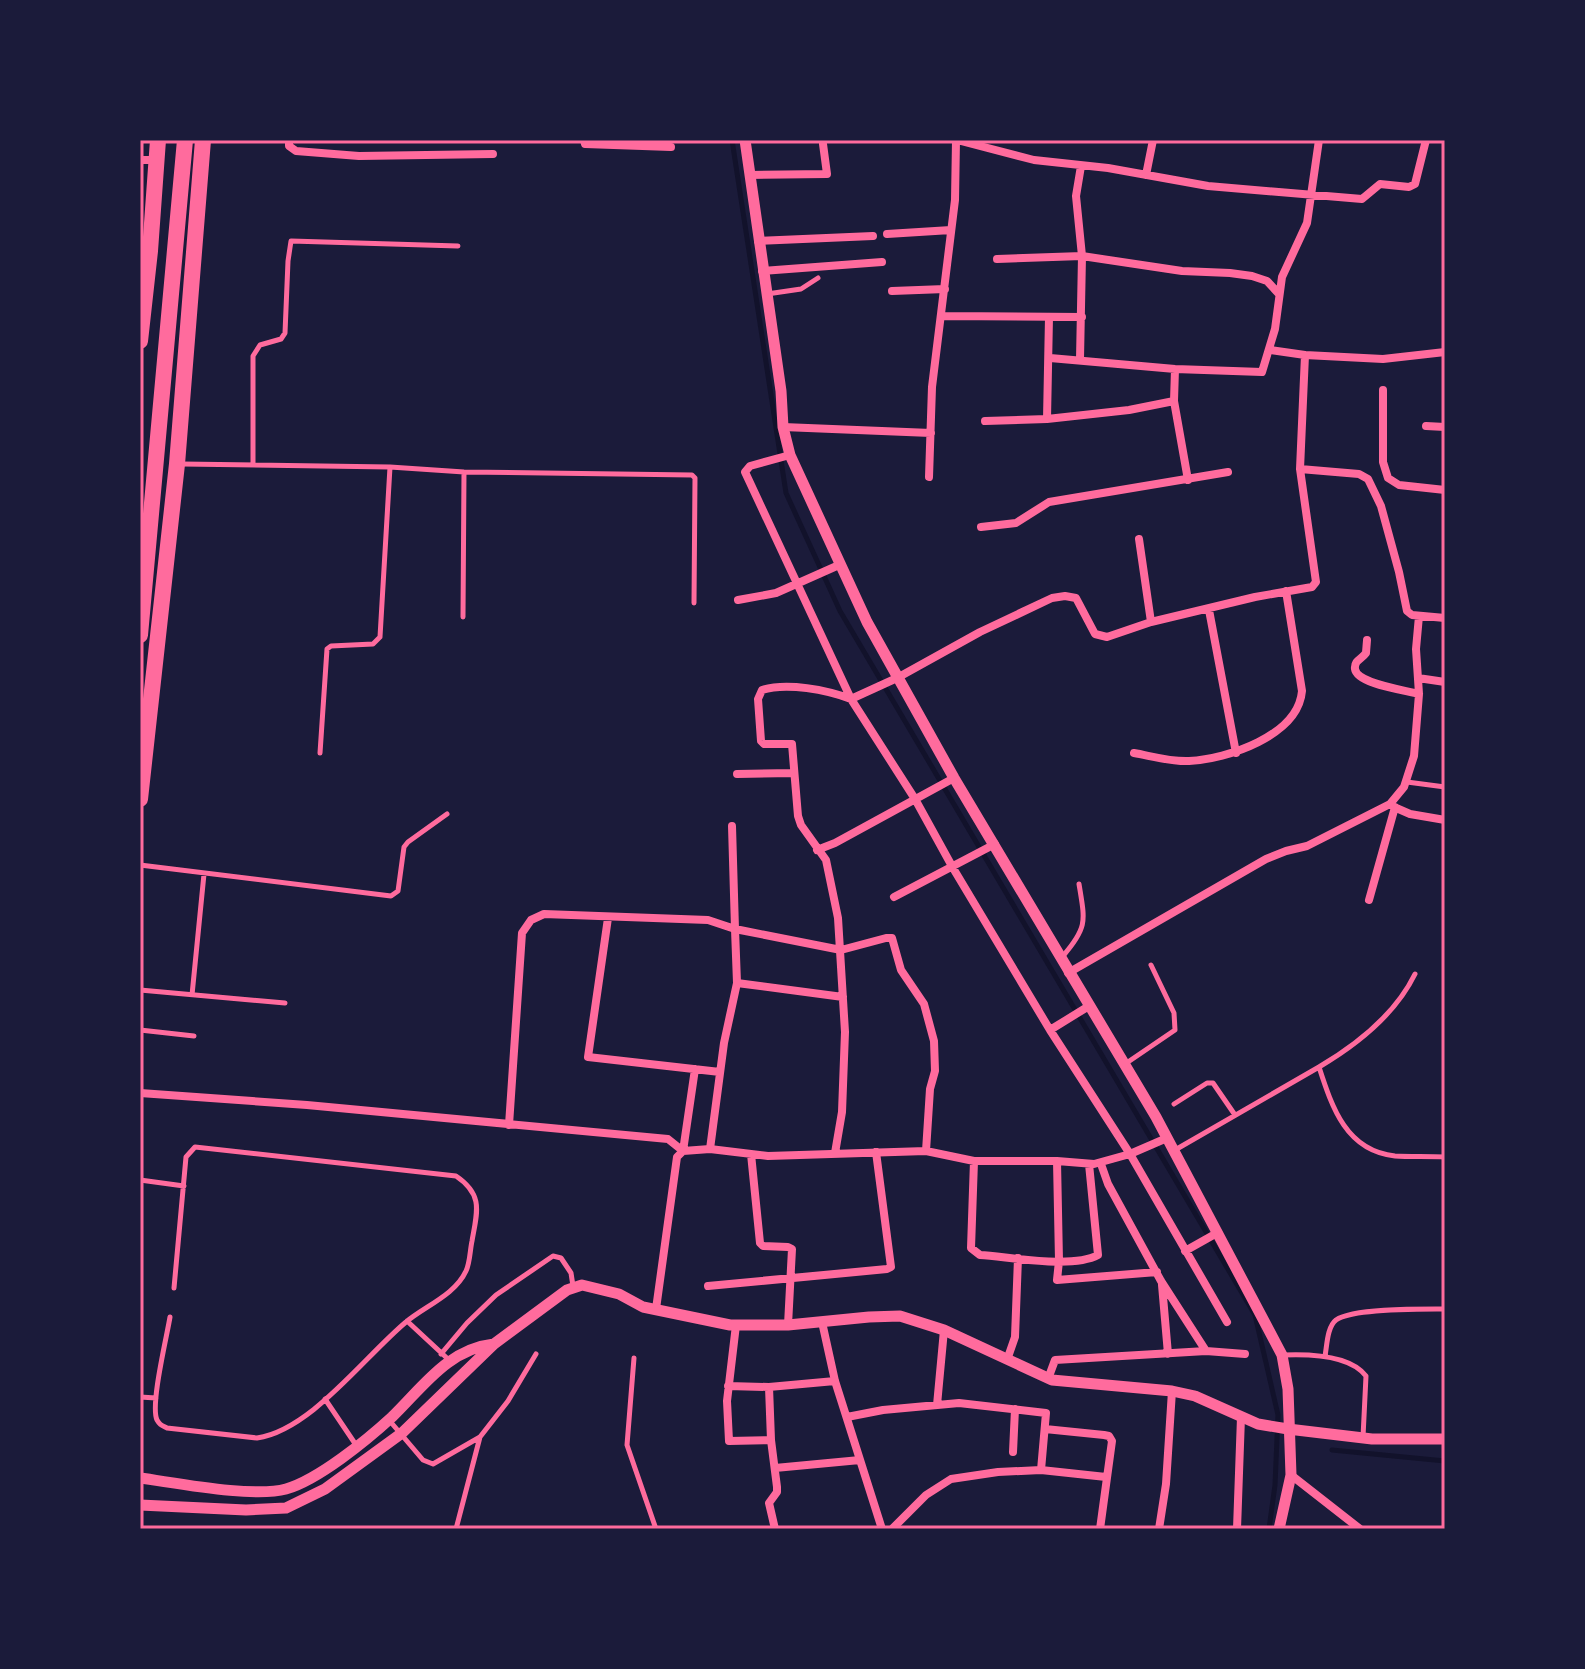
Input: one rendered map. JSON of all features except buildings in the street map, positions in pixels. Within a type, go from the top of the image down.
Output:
[{"type":"highway","points":[[140,341],[148,160],[158,140]]},
{"type":"highway","points":[[140,635],[185,140]]},
{"type":"highway","points":[[140,799],[177,464],[203,140]]},
{"type":"street","points":[[289,140],[289,146],[296,151],[343,155],[493,154]]},
{"type":"street","points":[[584,140],[585,144],[671,147]]},
{"type":"street","points":[[745,140],[781,391],[786,456],[833,567],[892,680],[949,781],[1061,959],[1085,1009],[1124,1064],[1162,1141],[1174,1150],[1214,1235],[1282,1355],[1288,1389],[1291,1475],[1279,1529]]},
{"type":"street","points":[[929,477],[932,387],[955,200],[956,140],[1034,160],[1208,186],[1362,199],[1380,184],[1415,184],[1426,140]]},
{"type":"street","points":[[1146,175],[1153,140]]},
{"type":"street","points":[[1050,358],[1175,369],[1262,372],[1270,350],[1287,264],[1307,223],[1319,140]]},
{"type":"street","points":[[749,175],[827,174],[823,144]]},
{"type":"street","points":[[1080,359],[1082,256],[1076,196],[1081,166]]},
{"type":"street","points":[[887,234],[951,230]]},
{"type":"street","points":[[758,241],[873,236]]},
{"type":"street","points":[[997,259],[1082,256],[1182,271],[1252,276],[1267,281],[1279,294]]},
{"type":"street","points":[[762,271],[882,262]]},
{"type":"street","points":[[892,291],[945,289]]},
{"type":"street","points":[[941,316],[1082,317]]},
{"type":"street","points":[[1047,419],[1049,317]]},
{"type":"street","points":[[1270,350],[1383,359],[1445,352]]},
{"type":"street","points":[[835,1153],[842,1112],[845,1032],[835,895],[826,860],[801,825],[792,744],[764,744],[761,741],[758,699],[762,690],[770,687],[797,689],[851,699],[1052,598],[1076,598],[1095,634],[1101,637],[1151,622],[1312,587],[1316,582],[1300,469],[1305,355]]},
{"type":"street","points":[[1175,369],[1174,401],[1188,480]]},
{"type":"street","points":[[1383,390],[1383,462],[1388,478],[1399,485],[1445,490]]},
{"type":"street","points":[[985,421],[1047,419],[1129,410],[1174,401]]},
{"type":"street","points":[[1426,426],[1445,427]]},
{"type":"street","points":[[783,427],[931,433]]},
{"type":"street","points":[[786,456],[750,466],[745,472],[851,699],[918,798],[1053,1028],[1133,1153],[1189,1248],[1227,1322]]},
{"type":"street","points":[[1300,469],[1359,474],[1368,479],[1381,506],[1407,611],[1419,616],[1445,618]]},
{"type":"street","points":[[981,527],[1016,523],[1049,502],[1228,472]]},
{"type":"street","points":[[1139,539],[1151,622]]},
{"type":"street","points":[[738,600],[776,593],[833,567]]},
{"type":"street","points":[[1134,753],[1187,761],[1236,753],[1257,744],[1281,726],[1301,701],[1302,691],[1286,591]]},
{"type":"street","points":[[1209,610],[1236,753]]},
{"type":"street","points":[[1369,900],[1392,806],[1407,782],[1414,756],[1419,694],[1416,649],[1419,616]]},
{"type":"street","points":[[1367,640],[1366,652],[1355,669],[1359,675],[1370,682],[1419,694]]},
{"type":"street","points":[[1418,678],[1445,682]]},
{"type":"street","points":[[737,774],[793,773]]},
{"type":"street","points":[[817,850],[949,781]]},
{"type":"street","points":[[1068,973],[1266,859],[1307,846],[1392,806],[1415,815],[1445,820]]},
{"type":"street","points":[[710,1149],[720,1072],[737,983],[732,826]]},
{"type":"street","points":[[894,897],[990,847]]},
{"type":"street","points":[[509,1125],[522,933],[531,920],[544,914],[708,920],[735,929],[841,950],[892,938],[901,970],[924,1004],[934,1041],[935,1071],[930,1089],[926,1151]]},
{"type":"street","points":[[608,918],[587,1056],[720,1072]]},
{"type":"street","points":[[737,983],[843,997]]},
{"type":"street","points":[[1053,1028],[1085,1009]]},
{"type":"street","points":[[656,1309],[677,1157],[683,1151],[695,1069]]},
{"type":"street","points":[[140,1093],[335,1107],[668,1139],[683,1151],[710,1149],[797,1156],[926,1151],[974,1161],[1101,1164],[1162,1141]]},
{"type":"street","points":[[708,1286],[891,1267],[876,1152]]},
{"type":"street","points":[[751,1154],[760,1243],[792,1249],[788,1325]]},
{"type":"street","points":[[974,1161],[971,1248],[980,1255],[1059,1261],[1098,1255],[1089,1164]]},
{"type":"street","points":[[1057,1161],[1059,1261],[1056,1277],[1060,1281],[1159,1276]]},
{"type":"street","points":[[1101,1164],[1108,1184],[1159,1276],[1206,1351]]},
{"type":"street","points":[[1189,1248],[1214,1235]]},
{"type":"street","points":[[1007,1360],[1015,1337],[1018,1258]]},
{"type":"street","points":[[1159,1276],[1168,1354]]},
{"type":"street","points":[[140,1505],[246,1510],[286,1508],[325,1489],[402,1433],[494,1344],[573,1286],[594,1286],[643,1307],[736,1325],[788,1325],[900,1316],[944,1330],[1048,1379],[1172,1391],[1195,1396],[1258,1424],[1289,1429],[1363,1438],[1445,1439]]},
{"type":"street","points":[[822,1322],[835,1381],[882,1529]]},
{"type":"street","points":[[736,1325],[728,1386],[729,1441],[771,1440]]},
{"type":"street","points":[[937,1405],[944,1330]]},
{"type":"street","points":[[140,1478],[253,1491],[283,1490],[307,1482],[389,1420],[445,1357],[494,1344]]},
{"type":"street","points":[[1048,1379],[1055,1360],[1206,1351],[1245,1354]]},
{"type":"street","points":[[728,1386],[769,1387],[835,1381]]},
{"type":"street","points":[[769,1387],[777,1492],[769,1503],[775,1529]]},
{"type":"street","points":[[1159,1529],[1166,1484],[1172,1391]]},
{"type":"street","points":[[847,1417],[883,1410],[968,1403],[1046,1413],[1041,1470]]},
{"type":"street","points":[[1013,1452],[1015,1409]]},
{"type":"street","points":[[1237,1529],[1241,1417]]},
{"type":"street","points":[[1045,1429],[1109,1436],[1112,1441],[1100,1529]]},
{"type":"street","points":[[775,1468],[860,1460]]},
{"type":"street","points":[[892,1529],[926,1495],[951,1479],[1041,1470],[1106,1477]]},
{"type":"street","points":[[1291,1475],[1360,1529]]},
{"type":"street","points":[[283,1490],[286,1508]]},
{"type":"lane","points":[[253,465],[253,356],[260,345],[281,339],[285,333],[291,241],[458,246]]},
{"type":"lane","points":[[766,294],[801,289],[818,278]]},
{"type":"lane","points":[[177,464],[692,475],[695,478],[694,603]]},
{"type":"lane","points":[[320,753],[327,649],[331,646],[373,644],[380,637],[390,467]]},
{"type":"lane","points":[[463,617],[464,472]]},
{"type":"lane","points":[[1407,782],[1445,787]]},
{"type":"lane","points":[[140,865],[391,896],[398,891],[404,847],[447,814]]},
{"type":"lane","points":[[192,995],[204,874]]},
{"type":"lane","points":[[1061,959],[1083,928],[1079,884]]},
{"type":"lane","points":[[1124,1064],[1175,1030],[1174,1013],[1151,965]]},
{"type":"lane","points":[[1174,1150],[1356,1043],[1404,996],[1415,974]]},
{"type":"lane","points":[[140,990],[285,1003]]},
{"type":"lane","points":[[140,1030],[194,1036]]},
{"type":"lane","points":[[1319,1067],[1336,1115],[1352,1138],[1366,1148],[1393,1156],[1445,1157]]},
{"type":"lane","points":[[1174,1104],[1207,1083],[1213,1083],[1235,1115]]},
{"type":"lane","points":[[170,1317],[156,1398],[155,1416],[159,1424],[167,1428],[257,1438],[284,1430],[325,1399],[407,1321],[457,1284],[467,1270],[478,1206],[467,1183],[456,1176],[204,1146],[190,1151],[186,1157],[174,1288]]},
{"type":"lane","points":[[140,1180],[184,1186]]},
{"type":"lane","points":[[407,1321],[445,1357],[467,1323],[496,1295],[553,1256],[561,1258],[571,1273],[573,1286]]},
{"type":"lane","points":[[1325,1356],[1331,1326],[1341,1318],[1404,1310],[1445,1309]]},
{"type":"lane","points":[[389,1420],[423,1460],[433,1464],[480,1437],[508,1401],[536,1354]]},
{"type":"lane","points":[[1282,1355],[1325,1356],[1360,1369],[1366,1376],[1363,1438]]},
{"type":"lane","points":[[634,1358],[627,1445],[656,1529]]},
{"type":"lane","points":[[140,1397],[156,1398]]},
{"type":"lane","points":[[325,1399],[357,1445]]},
{"type":"lane","points":[[456,1529],[480,1437]]},
{"type":"waterway","points":[[732,140],[786,493],[840,611],[1255,1315],[1278,1415],[1275,1485],[1269,1529]]},
{"type":"waterway","points":[[1332,1450],[1445,1461]]}]
